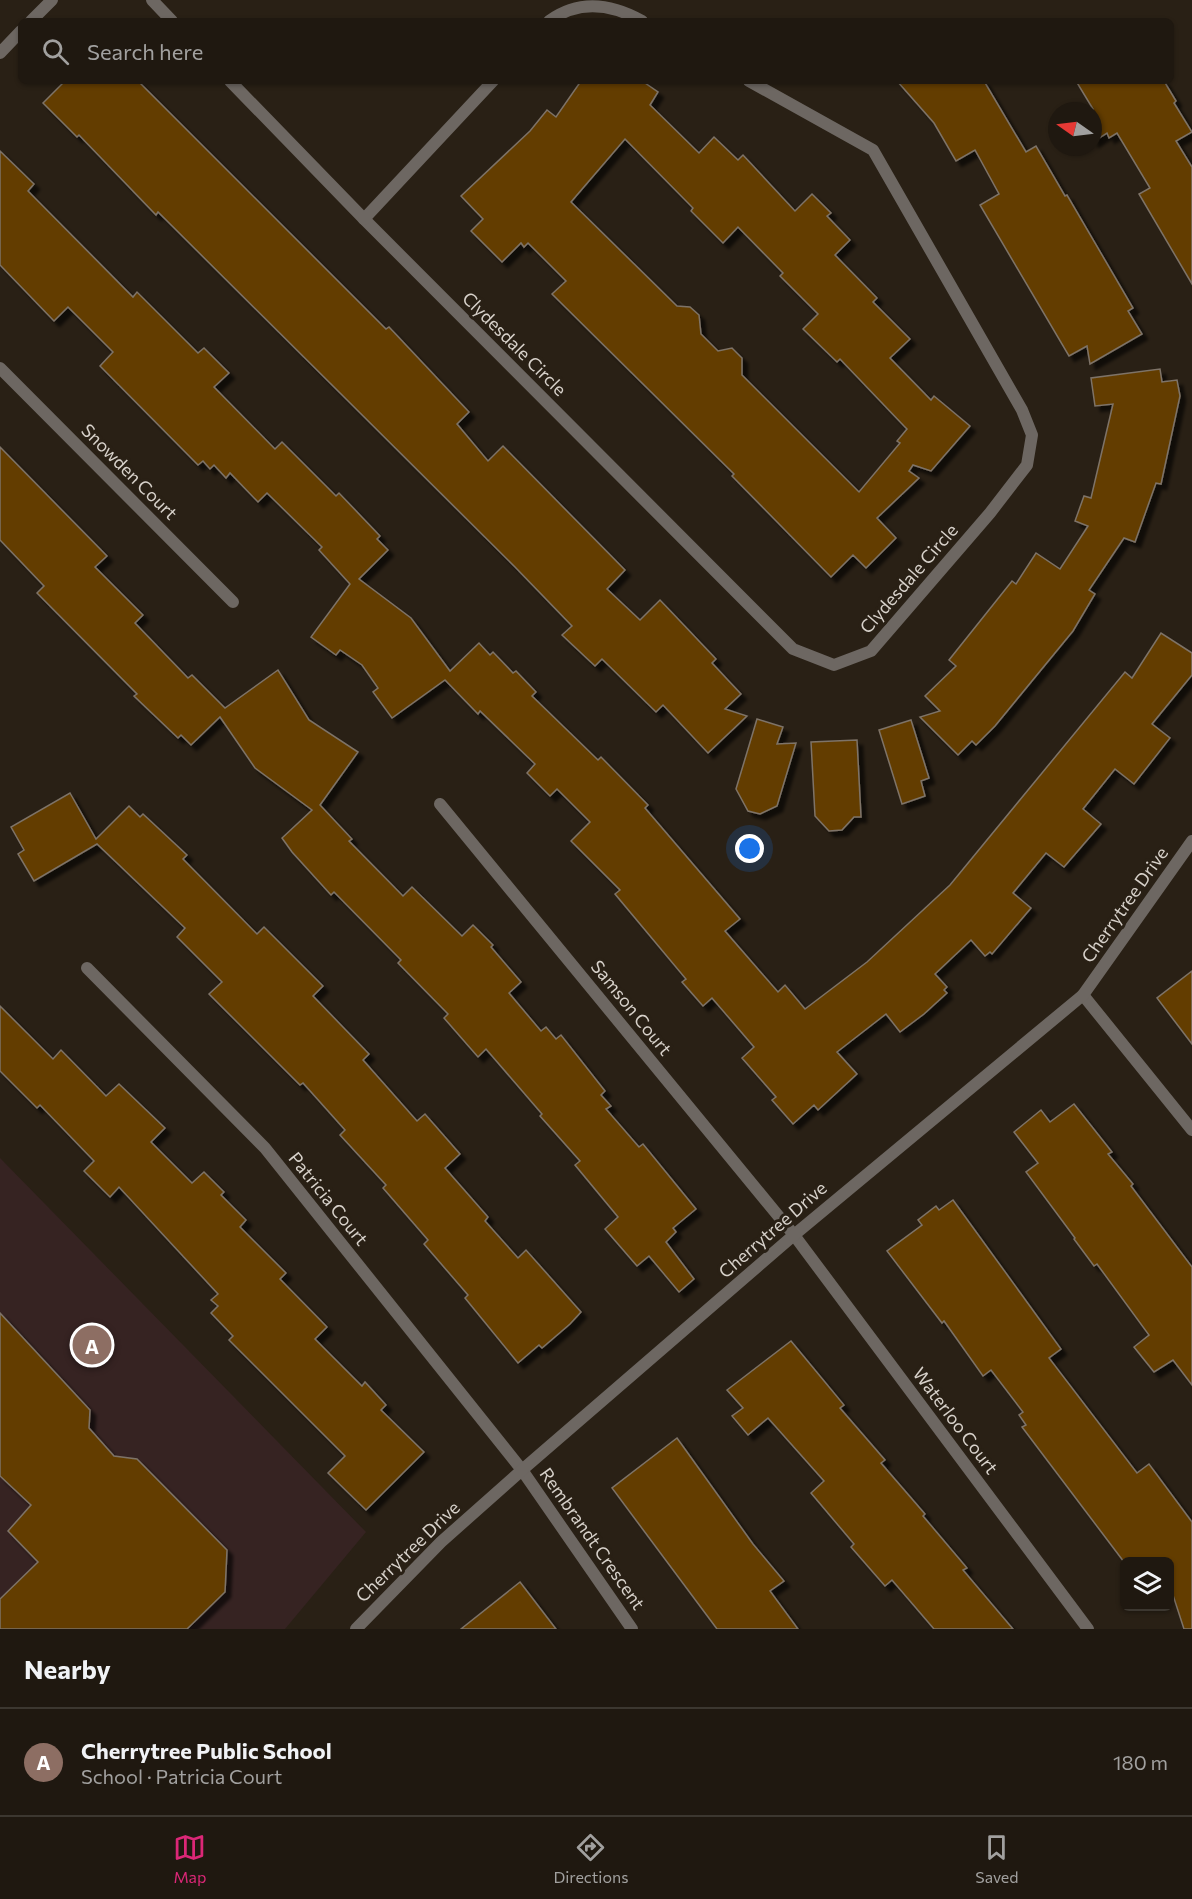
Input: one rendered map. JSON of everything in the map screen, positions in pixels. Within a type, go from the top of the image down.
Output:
[{"type":"street","points":[[34,18],[52,0]]},
{"type":"street","points":[[152,0],[169,18]]},
{"type":"street","points":[[552,18],[586,0],[619,8],[637,18]]},
{"type":"street","points":[[0,52],[18,34]]},
{"type":"street","name":"Clydesdale Circle","points":[[233,84],[364,219],[793,649],[834,665],[871,651],[990,513],[1027,465],[1032,435],[1022,410],[873,150],[754,84]]},
{"type":"street","points":[[364,219],[490,84]]},
{"type":"street","name":"Snowden Court","points":[[0,369],[233,602]]},
{"type":"street","name":"Samson Court","points":[[440,804],[794,1235]]},
{"type":"street","name":"Cherrytree Drive","points":[[356,1629],[441,1542],[522,1470],[794,1235],[1083,995],[1192,841]]},
{"type":"street","name":"Patricia Court","points":[[87,968],[265,1148],[522,1470]]},
{"type":"street","points":[[1083,995],[1192,1130]]},
{"type":"street","name":"Waterloo Court","points":[[794,1235],[1088,1629]]},
{"type":"street","name":"Rembrandt Crescent","points":[[522,1470],[632,1629]]},
{"type":"shaded area","points":[[0,1158],[366,1532],[285,1629],[0,1629]]},
{"type":"building","points":[[62,84],[141,84],[386,329],[389,327],[469,412],[457,424],[488,461],[503,446],[625,570],[607,589],[640,620],[660,600],[716,659],[712,663],[741,694],[725,709],[747,716],[708,753],[663,705],[656,712],[602,659],[595,666],[562,635],[572,626],[515,567],[158,212],[156,215],[79,135],[77,137],[43,103]]},
{"type":"building","points":[[579,84],[646,84],[658,92],[650,105],[699,153],[714,137],[738,160],[743,155],[795,211],[812,194],[831,213],[827,216],[850,240],[835,255],[877,298],[873,302],[910,339],[890,358],[931,400],[934,396],[970,426],[931,471],[913,465],[909,471],[919,478],[877,518],[896,538],[866,568],[853,555],[831,577],[732,476],[734,474],[552,294],[566,281],[528,243],[524,247],[521,243],[502,262],[471,231],[483,219],[461,196],[530,131],[547,110],[556,117]],"holes":[[[625,139],[693,208],[691,211],[723,243],[738,227],[783,273],[780,276],[818,314],[803,329],[837,362],[840,359],[907,429],[897,441],[900,443],[859,492],[742,375],[742,358],[732,348],[718,351],[701,334],[699,315],[690,307],[677,306],[571,202]]]},
{"type":"building","points":[[900,84],[986,84],[1026,152],[1036,146],[1065,196],[1067,195],[1133,308],[1128,311],[1142,334],[1090,364],[1087,346],[1069,356],[980,205],[999,194],[975,150],[956,161],[934,123]]},
{"type":"building","points":[[1078,84],[1166,84],[1176,101],[1174,103],[1192,132],[1176,141],[1192,167],[1192,284],[1139,194],[1150,188],[1117,133],[1109,138],[1107,133],[1102,136],[1102,102],[1089,102]]},
{"type":"building","points":[[0,151],[34,184],[28,191],[133,297],[137,292],[198,353],[204,348],[229,373],[214,387],[275,449],[282,442],[336,496],[339,493],[380,536],[377,539],[388,550],[359,579],[411,618],[450,671],[479,643],[490,655],[493,652],[513,673],[516,671],[536,692],[532,696],[598,760],[601,757],[648,805],[645,808],[740,919],[725,931],[778,992],[785,985],[805,1009],[867,962],[950,885],[1125,672],[1132,678],[1161,633],[1192,653],[1192,675],[1152,724],[1170,738],[1134,784],[1115,769],[1083,809],[1101,824],[1064,867],[1046,853],[1013,893],[1031,908],[992,954],[990,952],[985,956],[971,940],[935,974],[947,987],[944,990],[947,993],[924,1014],[900,1032],[886,1014],[837,1052],[857,1074],[818,1110],[814,1105],[793,1124],[772,1100],[776,1097],[742,1058],[754,1047],[712,998],[703,1006],[682,982],[686,979],[615,894],[620,890],[571,841],[590,822],[557,789],[550,796],[527,773],[535,764],[480,711],[478,714],[445,680],[392,718],[373,692],[378,688],[362,665],[340,650],[336,655],[311,637],[350,584],[319,550],[322,547],[267,493],[258,502],[230,473],[226,478],[214,465],[210,469],[203,461],[198,465],[100,366],[113,352],[68,307],[54,321],[0,265]]},
{"type":"building","points":[[1160,369],[1162,382],[1177,380],[1180,396],[1161,484],[1156,483],[1135,542],[1124,538],[1089,590],[1095,594],[1073,631],[995,726],[976,745],[972,741],[958,755],[920,717],[940,711],[925,696],[956,666],[949,660],[1012,581],[1016,584],[1036,553],[1060,569],[1088,526],[1075,521],[1084,496],[1091,498],[1113,404],[1095,406],[1091,378]]},
{"type":"building","points":[[0,447],[107,556],[95,567],[143,615],[135,623],[188,678],[192,675],[225,708],[278,670],[309,720],[358,752],[320,805],[352,839],[349,841],[403,896],[412,887],[462,936],[473,925],[493,945],[491,947],[521,982],[509,993],[541,1031],[546,1027],[556,1039],[561,1035],[605,1091],[601,1095],[611,1106],[606,1109],[639,1147],[643,1144],[696,1209],[673,1228],[676,1232],[666,1242],[694,1279],[679,1292],[649,1256],[637,1266],[605,1229],[618,1217],[575,1165],[580,1161],[486,1049],[478,1057],[444,1018],[448,1014],[398,963],[401,960],[334,892],[331,895],[292,852],[282,838],[312,810],[255,768],[220,717],[191,745],[181,735],[178,738],[134,696],[137,694],[37,593],[44,586],[0,540]]},
{"type":"building","points":[[757,719],[783,727],[777,744],[796,743],[777,806],[760,814],[748,811],[736,789]]},
{"type":"building","points":[[911,720],[929,778],[921,781],[925,796],[902,804],[879,730]]},
{"type":"building","points":[[857,740],[861,817],[854,817],[842,830],[829,831],[815,816],[811,742]]},
{"type":"building","points":[[70,793],[96,839],[129,806],[140,817],[143,814],[187,855],[183,859],[257,934],[264,927],[323,986],[313,996],[369,1054],[363,1060],[417,1121],[425,1114],[460,1154],[445,1168],[488,1217],[485,1221],[518,1258],[526,1250],[581,1312],[570,1324],[542,1348],[539,1345],[518,1363],[465,1298],[468,1295],[424,1244],[428,1240],[383,1188],[386,1185],[340,1135],[345,1130],[303,1083],[300,1085],[209,994],[222,982],[177,937],[185,928],[97,844],[34,881],[18,854],[24,850],[11,827]]},
{"type":"building","points":[[1192,971],[1192,1044],[1157,998]]},
{"type":"building","points":[[0,1006],[53,1059],[61,1050],[106,1096],[119,1084],[165,1128],[151,1142],[192,1183],[204,1172],[224,1192],[221,1195],[246,1220],[240,1227],[286,1273],[280,1279],[327,1327],[315,1339],[362,1386],[365,1382],[386,1405],[381,1410],[424,1452],[366,1510],[328,1473],[345,1456],[229,1340],[233,1336],[211,1313],[218,1306],[211,1300],[218,1294],[119,1187],[110,1197],[84,1171],[94,1161],[40,1105],[37,1108],[0,1071]]},
{"type":"building","points":[[1074,1104],[1112,1152],[1108,1154],[1133,1184],[1131,1186],[1192,1267],[1192,1385],[1173,1360],[1154,1372],[1134,1347],[1149,1335],[1097,1264],[1094,1266],[1026,1172],[1038,1163],[1014,1132],[1041,1110],[1050,1122]]},
{"type":"building","points":[[953,1200],[1061,1349],[1049,1358],[1137,1473],[1149,1464],[1192,1522],[1192,1629],[1184,1629],[1174,1598],[1174,1557],[1120,1557],[1022,1427],[1026,1425],[1019,1415],[1023,1412],[991,1370],[983,1376],[944,1321],[942,1323],[887,1251],[922,1225],[918,1220],[936,1206],[939,1210]]},
{"type":"building","points":[[0,1313],[90,1410],[89,1428],[114,1456],[137,1459],[227,1550],[225,1592],[187,1629],[0,1629],[0,1599],[38,1562],[8,1531],[31,1505],[0,1476]]},
{"type":"building","points":[[791,1341],[844,1405],[840,1408],[885,1460],[881,1463],[967,1568],[963,1570],[1013,1629],[934,1629],[892,1580],[885,1586],[851,1547],[854,1544],[811,1493],[824,1481],[768,1418],[748,1435],[732,1416],[743,1408],[727,1390]]},
{"type":"building","points":[[677,1438],[753,1544],[784,1581],[770,1591],[798,1629],[717,1629],[612,1488]]},
{"type":"building","points":[[520,1582],[556,1629],[461,1629]]},
{"type":"place","name":"Cherrytree Public School","points":[[92,1345]]}]
